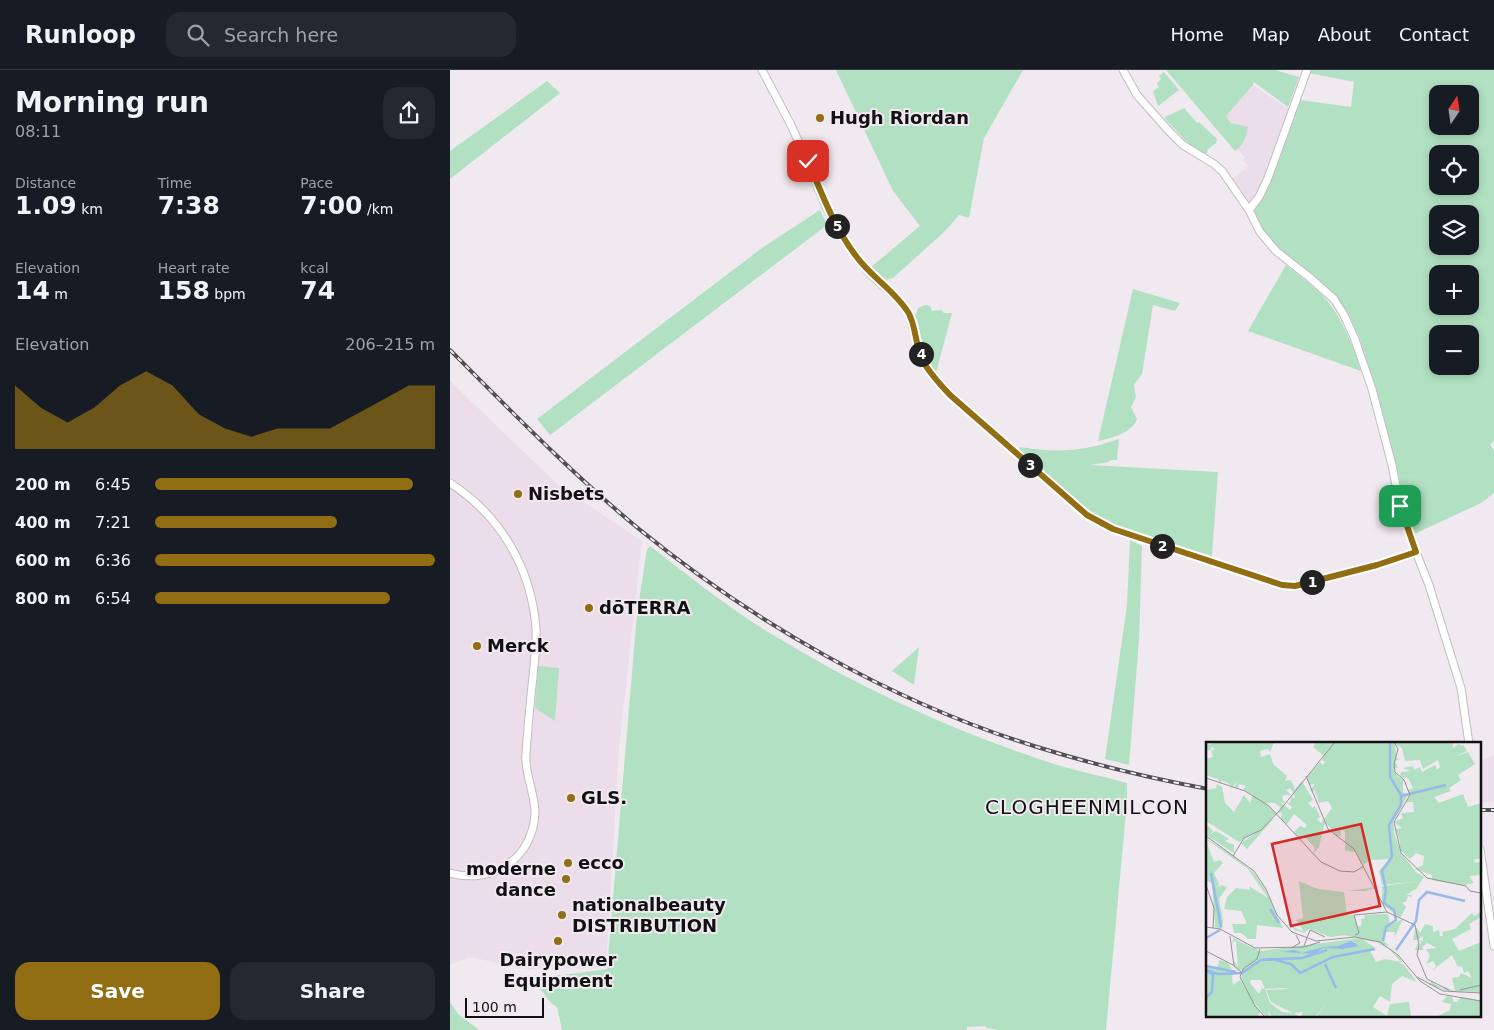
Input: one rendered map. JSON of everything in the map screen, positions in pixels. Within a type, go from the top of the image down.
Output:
[{"type":"street","points":[[762,70],[789,122],[826,207],[855,256],[870,274],[901,302],[909,314],[922,359],[936,379],[950,395],[1087,515],[1113,529],[1282,585],[1295,586],[1377,565],[1416,552]]},
{"type":"street","points":[[1122,70],[1137,95],[1150,111],[1183,145],[1222,171],[1249,210],[1260,232],[1276,251],[1334,300],[1344,315],[1354,337],[1372,389],[1392,465],[1400,506],[1429,585],[1461,688],[1469,742]]},
{"type":"street","points":[[1249,210],[1268,178],[1307,70]]},
{"type":"street","points":[[450,484],[476,503],[496,522],[514,550],[527,580],[536,629],[525,756],[535,811],[532,834],[524,848],[513,861],[498,871],[482,876],[465,876],[450,873]]},
{"type":"street","points":[[1482,863],[1494,946]]},
{"type":"shaded area","points":[[1253,85],[1289,109],[1267,176],[1250,206],[1232,179],[1249,166],[1243,161],[1245,157],[1238,150],[1246,139],[1226,116]]},
{"type":"shaded area","points":[[450,381],[557,484],[642,541],[619,748],[606,968],[529,969],[469,957],[450,965]]},
{"type":"shaded area","points":[[1494,755],[1494,802],[1482,802],[1482,761]]},
{"type":"green space","points":[[836,70],[1023,70],[984,138],[969,218],[959,215],[944,232],[893,278],[885,280],[870,268],[920,226],[893,191]]},
{"type":"green space","points":[[1166,70],[1275,70],[1299,77],[1288,107],[1254,82],[1226,116],[1231,123],[1248,127],[1243,144],[1235,151]]},
{"type":"green space","points":[[1310,70],[1494,70],[1494,441],[1490,444],[1494,451],[1494,493],[1481,503],[1412,535],[1378,395],[1358,334],[1356,334],[1346,314],[1333,295],[1273,243],[1258,223],[1254,212],[1274,172],[1300,100],[1351,107],[1354,82],[1309,73]]},
{"type":"green space","points":[[1164,72],[1179,90],[1158,106],[1153,91],[1159,87],[1157,84],[1161,79],[1159,76]]},
{"type":"green space","points":[[547,81],[560,93],[450,179],[450,151]]},
{"type":"green space","points":[[1184,108],[1197,123],[1199,122],[1217,139],[1216,143],[1207,150],[1206,154],[1191,146],[1166,120],[1165,117]]},
{"type":"green space","points":[[820,210],[827,225],[550,435],[537,419],[762,248]]},
{"type":"green space","points":[[1286,265],[1329,303],[1346,332],[1361,371],[1248,331]]},
{"type":"green space","points":[[1133,289],[1180,303],[1175,311],[1153,305],[1142,374],[1134,385],[1136,397],[1131,407],[1137,419],[1135,424],[1120,434],[1098,441]]},
{"type":"green space","points":[[925,305],[930,306],[932,311],[941,310],[944,313],[952,313],[936,373],[925,353],[913,315],[916,314],[918,308]]},
{"type":"green space","points":[[1119,439],[1117,460],[1090,465],[1218,472],[1212,556],[1138,534],[1110,522],[1109,524],[1094,516],[1018,451],[1020,447],[1058,451],[1081,449]]},
{"type":"green space","points":[[1130,540],[1142,546],[1139,639],[1129,765],[1105,759],[1127,605]]},
{"type":"green space","points":[[650,546],[757,625],[837,672],[936,720],[970,734],[1060,766],[1127,783],[1127,801],[1106,1030],[999,1030],[986,1028],[986,1026],[967,1027],[967,1030],[562,1030],[557,1007],[550,1002],[537,986],[519,975],[563,975],[607,969],[637,614],[647,549]]},
{"type":"green space","points":[[919,647],[914,685],[892,671]]},
{"type":"green space","points":[[538,666],[559,668],[555,721],[535,708]]},
{"type":"green space","points":[[450,1002],[458,1014],[479,1030],[450,1030]]},
{"type":"railway","points":[[450,350],[566,464],[639,529],[729,596],[826,656],[928,707],[981,728],[1099,765],[1206,789]]},
{"type":"railway","points":[[1482,810],[1494,810]]},
{"type":"place","name":"Hugh Riordan","points":[[820,118]]},
{"type":"place","name":"Nisbets","points":[[518,494]]},
{"type":"place","name":"dōTERRA","points":[[589,608]]},
{"type":"place","name":"Merck","points":[[477,646]]},
{"type":"place","name":"GLS.","points":[[571,798]]},
{"type":"place","name":"ecco","points":[[568,863]]},
{"type":"place","name":"moderne dance","points":[[566,879]]},
{"type":"place","name":"nationalbeauty DISTRIBUTION","points":[[562,915]]},
{"type":"place","name":"Dairypower Equipment","points":[[558,941]]},
{"type":"district","name":"CLOGHEENMILCON","points":[[1087,807]]},
{"type":"route","points":[[808,161],[826,207],[855,256],[870,274],[901,302],[909,314],[922,359],[936,379],[950,395],[1087,515],[1113,529],[1142,539],[1282,585],[1295,586],[1377,565],[1416,552],[1400,506]]}]
